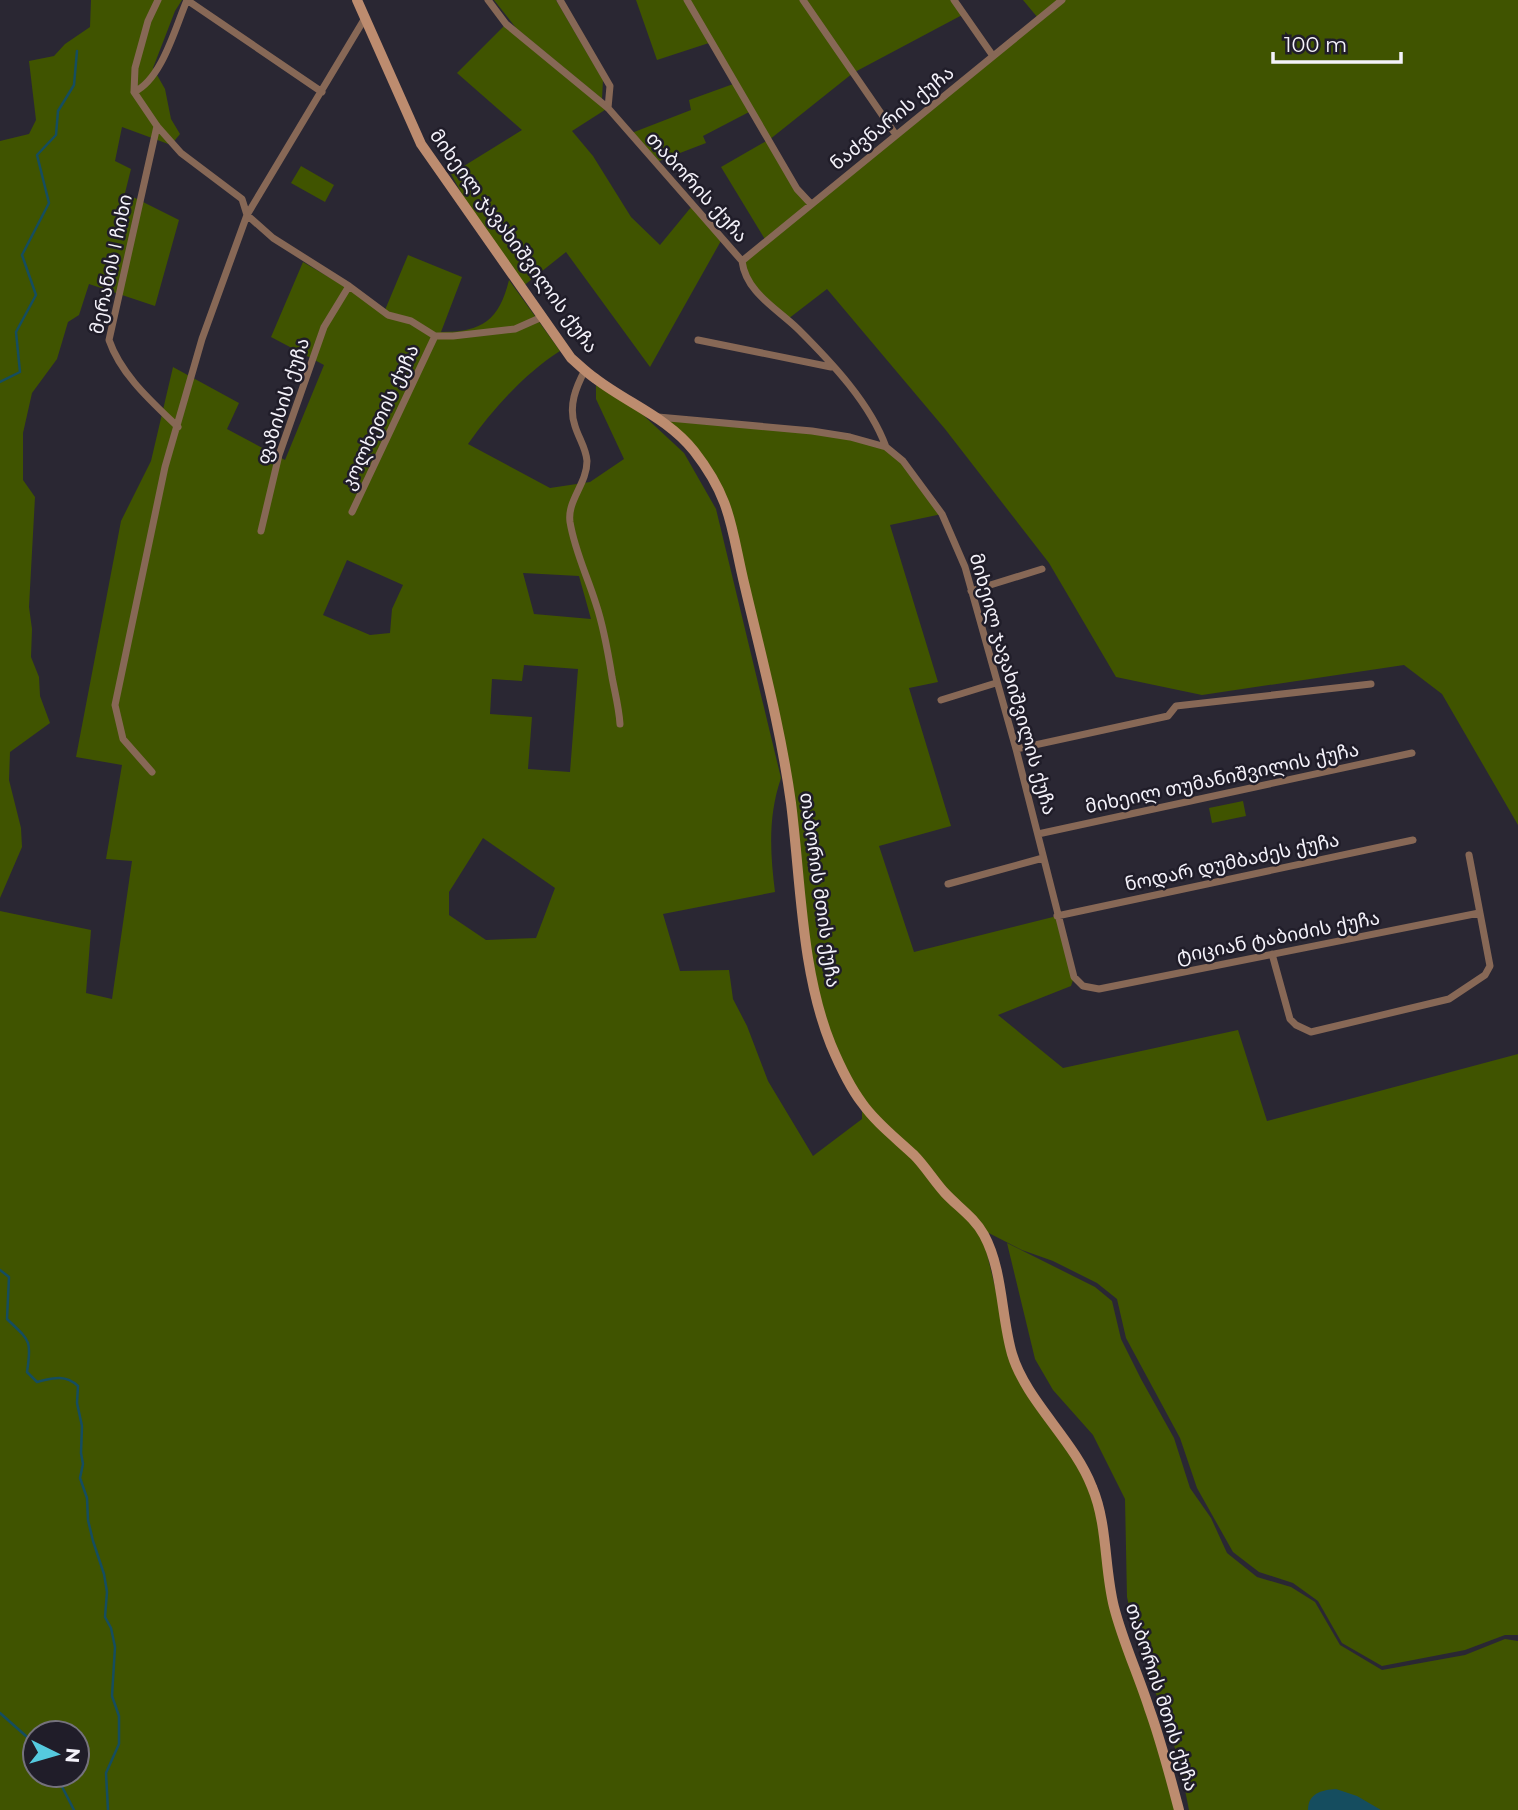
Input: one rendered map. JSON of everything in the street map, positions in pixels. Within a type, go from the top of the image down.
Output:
[{"type":"main road","name":"მიხეილ ჯავახიშვილის ქუჩა","points":[[356,0],[421,144],[571,358],[597,380],[655,416]]},
{"type":"main road","name":"თაბორის მთის ქუჩა","points":[[655,416],[674,429],[704,464],[722,494],[732,519],[784,757],[804,929],[817,1000],[831,1045],[862,1104],[880,1125],[917,1158],[948,1196],[969,1214],[987,1240],[1013,1357],[1028,1385],[1080,1460],[1094,1489],[1113,1603],[1126,1648],[1149,1706],[1179,1810]]},
{"type":"street","points":[[158,0],[148,21],[135,68],[134,92],[157,126],[181,153],[242,200],[247,215],[272,238],[388,314],[411,321],[435,336],[515,329],[542,317]]},
{"type":"street","points":[[134,92],[144,88],[153,77],[187,0],[322,92]]},
{"type":"street","name":"თაბორის ქუჩა","points":[[488,0],[506,24],[608,108],[742,261],[743,271],[753,288],[800,331],[874,417],[886,447]]},
{"type":"street","points":[[560,0],[610,86],[608,108]]},
{"type":"street","points":[[687,0],[796,189],[811,204]]},
{"type":"street","points":[[803,0],[896,135]]},
{"type":"street","points":[[954,0],[993,56]]},
{"type":"street","name":"ნაძვნარის ქუჩა","points":[[742,261],[1062,0]]},
{"type":"street","points":[[152,772],[123,739],[115,705],[165,467],[202,339],[247,215],[365,18]]},
{"type":"street","name":"მერანის I ჩიხი","points":[[157,126],[109,340],[113,353],[145,396],[178,427]]},
{"type":"street","name":"ფაზისის ქუჩა","points":[[261,531],[279,455],[324,327],[349,286]]},
{"type":"street","name":"კოლხეთის ქუჩა","points":[[352,512],[435,336]]},
{"type":"street","points":[[698,340],[832,367]]},
{"type":"street","points":[[585,370],[575,388],[572,409],[575,426],[585,451],[585,478],[572,504],[569,518],[581,569],[596,602],[608,644],[620,724]]},
{"type":"street","name":"მიხეილ ჯავახიშვილის ქუჩა","points":[[655,416],[850,437],[886,447],[903,461],[942,514],[965,568],[1016,749],[1074,977],[1083,986]]},
{"type":"street","points":[[971,591],[1042,569]]},
{"type":"street","points":[[941,700],[996,682]]},
{"type":"street","points":[[1016,749],[1168,716],[1176,706],[1371,684]]},
{"type":"street","name":"მიხეილ თუმანიშვილის ქუჩა","points":[[1038,834],[1412,753]]},
{"type":"street","name":"ნოდარ დუმბაძეს ქუჩა","points":[[1057,916],[1413,840]]},
{"type":"street","points":[[1272,954],[1290,1019],[1305,1030],[1318,1031],[1449,999],[1485,975],[1490,966],[1469,855]]},
{"type":"street","points":[[948,884],[1043,858]]},
{"type":"street","name":"ტიციან ტაბიძის ქუჩა","points":[[1083,986],[1099,989],[1479,913]]},
{"type":"green space","points":[[91,0],[182,0],[175,11],[153,68],[165,89],[171,119],[180,134],[171,145],[122,127],[115,161],[131,169],[125,193],[179,220],[155,306],[89,284],[79,315],[68,322],[57,359],[32,393],[23,433],[23,480],[35,497],[29,607],[32,629],[31,657],[39,677],[40,696],[50,723],[10,752],[9,780],[21,828],[22,847],[0,898],[0,141],[29,134],[36,120],[29,61],[54,56],[65,44],[90,27]]},
{"type":"green space","points":[[494,0],[556,0],[603,80],[602,99],[516,28]]},
{"type":"green space","points":[[636,0],[954,0],[964,14],[853,73],[769,140],[797,189],[811,204],[1038,18],[1023,0],[1518,0],[1518,825],[1442,694],[1404,665],[1202,695],[1116,677],[1049,563],[945,429],[827,289],[788,319],[753,288],[742,261],[766,241],[721,167],[768,140],[751,111],[703,136],[706,143],[654,163],[629,134],[691,110],[689,100],[736,83],[712,42],[657,60]]},
{"type":"green space","points":[[504,26],[608,108],[572,131],[593,156],[631,217],[660,245],[692,206],[722,239],[650,367],[566,252],[522,287],[482,231],[451,174],[522,130],[457,73]]},
{"type":"green space","points":[[301,166],[334,185],[325,202],[291,183]]},
{"type":"green space","points":[[408,255],[462,277],[441,332],[468,330],[487,321],[500,305],[509,280],[560,351],[534,370],[510,393],[468,444],[550,488],[590,482],[624,459],[596,399],[596,385],[642,414],[684,453],[716,509],[781,778],[771,834],[775,892],[663,914],[680,971],[729,970],[733,999],[747,1026],[768,1081],[813,1156],[862,1119],[862,1104],[852,1087],[817,1000],[791,806],[739,549],[710,473],[655,416],[812,431],[886,447],[903,461],[942,514],[890,525],[938,682],[909,688],[951,826],[879,846],[914,952],[1057,916],[1074,977],[1071,986],[998,1015],[1063,1068],[1238,1030],[1267,1121],[1518,1054],[1518,1635],[1505,1635],[1465,1650],[1382,1666],[1342,1643],[1318,1601],[1293,1583],[1259,1572],[1233,1552],[1197,1488],[1180,1438],[1126,1338],[1117,1299],[1097,1283],[981,1229],[1011,1353],[1097,1489],[1114,1604],[1180,1810],[0,1810],[0,911],[91,930],[86,993],[112,999],[132,861],[106,859],[122,765],[76,757],[121,521],[151,461],[173,367],[239,403],[227,429],[285,460],[324,365],[271,337],[303,262],[385,310]],"holes":[[[347,560],[403,585],[392,609],[390,633],[370,635],[323,615]],[[523,573],[579,576],[591,619],[534,614]],[[524,665],[578,669],[570,772],[528,769],[532,717],[490,714],[492,679],[522,681]],[[483,838],[555,888],[536,938],[486,940],[449,915],[449,892]]]},
{"type":"green space","points":[[1243,801],[1246,816],[1212,823],[1209,808]]},
{"type":"green space","points":[[1007,1243],[1095,1287],[1112,1301],[1121,1339],[1174,1438],[1190,1488],[1211,1518],[1227,1553],[1257,1577],[1291,1587],[1315,1602],[1340,1645],[1382,1670],[1465,1655],[1505,1639],[1518,1641],[1518,1810],[1189,1810],[1179,1760],[1137,1639],[1127,1597],[1125,1499],[1093,1435],[1053,1390],[1035,1359]]},
{"type":"water","points":[[1336,1789],[1357,1796],[1381,1810],[1308,1810],[1313,1796]]},
{"type":"waterway","points":[[0,382],[20,372],[16,332],[36,295],[22,255],[49,203],[37,155],[56,135],[58,111],[74,85],[77,51]]},
{"type":"waterway","points":[[0,1270],[9,1277],[7,1319],[28,1342],[27,1372],[37,1382],[64,1378],[78,1386],[83,1464],[80,1478],[87,1498],[93,1541],[104,1574],[107,1592],[105,1617],[111,1628],[115,1647],[112,1696],[119,1716],[119,1744],[106,1773],[108,1810]]},
{"type":"waterway","points":[[0,1713],[21,1732]]},
{"type":"waterway","points":[[63,1789],[74,1810]]}]
